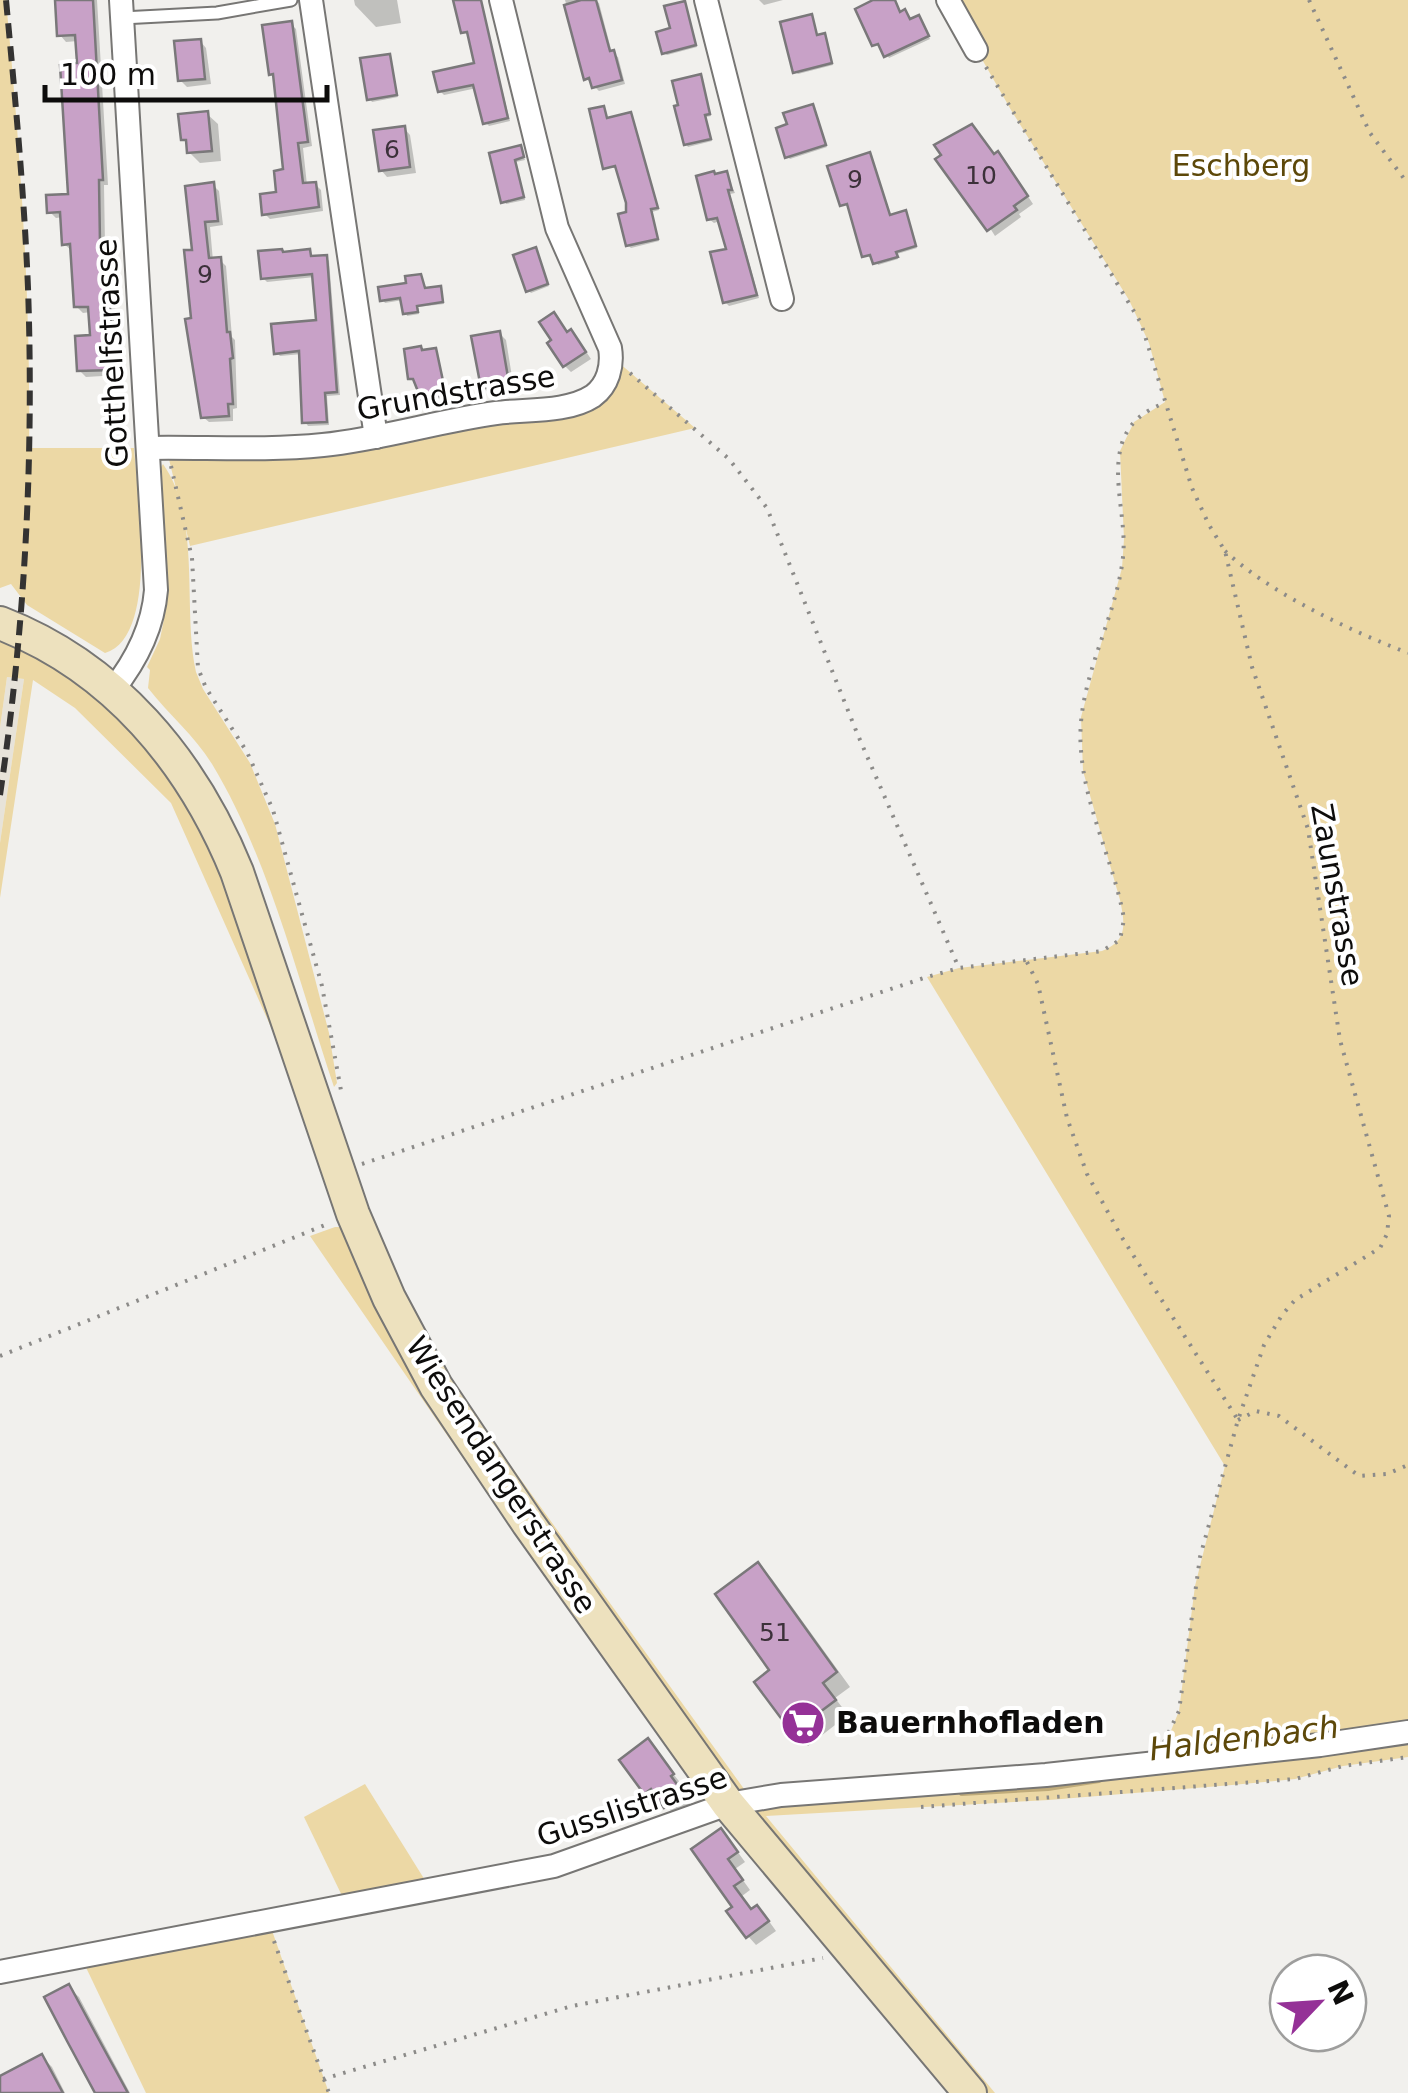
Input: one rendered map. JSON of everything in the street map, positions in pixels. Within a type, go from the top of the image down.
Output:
[{"type":"main road","name":"Wiesendangerstrasse","points":[[0,624],[66,657],[112,691],[174,755],[203,799],[226,845],[353,1214],[398,1314],[454,1416],[728,1804],[970,2093]]},
{"type":"street","points":[[312,0],[376,437]]},
{"type":"street","points":[[501,0],[557,228],[611,356]]},
{"type":"street","points":[[706,0],[782,299]]},
{"type":"street","points":[[948,0],[976,50]]},
{"type":"street","name":"Gotthelfstrasse","points":[[112,691],[141,647],[155,599],[121,9]]},
{"type":"street","name":"Grundstrasse","points":[[148,448],[276,448],[376,437],[483,415],[575,404],[604,384],[611,356]]},
{"type":"street","name":"Gusslistrasse","points":[[0,1972],[554,1866],[728,1804],[781,1795],[1046,1775],[1408,1732]]},
{"type":"lane","points":[[121,9],[216,13],[291,0]]},
{"type":"path","points":[[1309,0],[1370,133],[1408,184]]},
{"type":"path","name":"Zaunstrasse","points":[[976,50],[1141,323],[1192,488],[1226,551],[1252,667],[1308,829],[1340,1040],[1389,1216],[1384,1242],[1373,1254],[1310,1289],[1282,1315],[1258,1360],[1200,1558],[1179,1711],[1170,1734],[1150,1762]]},
{"type":"path","points":[[611,356],[729,459],[767,508],[858,734],[959,968]]},
{"type":"path","points":[[356,1166],[886,989],[959,968],[1108,949],[1120,940],[1124,928],[1120,900],[1087,791],[1080,751],[1081,717],[1122,568],[1124,538],[1118,463],[1123,440],[1134,422],[1165,403]]},
{"type":"path","points":[[178,490],[192,558],[198,668],[206,688],[248,752],[274,810],[325,998],[343,1109]]},
{"type":"path","points":[[1226,551],[1303,602],[1408,652]]},
{"type":"path","points":[[1026,960],[1038,984],[1066,1118],[1087,1174],[1120,1236],[1238,1420],[1256,1412],[1279,1416],[1359,1476],[1388,1474],[1408,1465]]},
{"type":"path","points":[[0,1356],[353,1214]]},
{"type":"path","points":[[909,1808],[1295,1779],[1343,1766],[1408,1757]]},
{"type":"path","points":[[276,1945],[329,2093]]},
{"type":"path","points":[[322,2079],[572,2006],[849,1953]]},
{"type":"shaded area","points":[[7,677],[24,679],[0,843],[0,728]]},
{"type":"green space","points":[[0,0],[6,0],[20,168],[29,448],[134,448],[141,528],[139,592],[133,620],[122,641],[105,653],[27,605],[11,584],[0,588]]},
{"type":"green space","name":"Eschberg","points":[[948,0],[1408,0],[1408,1757],[1343,1766],[1295,1779],[1232,1785],[766,1816],[995,2093],[970,2093],[728,1804],[475,1416],[752,1800],[1149,1762],[1170,1733],[1179,1711],[1195,1586],[1225,1466],[927,977],[959,968],[1102,951],[1116,942],[1123,931],[1120,900],[1083,771],[1081,717],[1122,568],[1120,451],[1134,422],[1165,402],[1149,343],[1129,300]]},
{"type":"green space","points":[[611,356],[695,428],[190,546],[166,447],[276,448],[583,401]]},
{"type":"green space","points":[[163,464],[183,511],[196,672],[250,763],[275,824],[329,1033],[337,1083],[334,1087],[281,922],[232,801],[205,754],[148,688],[147,667],[164,619],[158,472]]},
{"type":"green space","points":[[0,639],[38,656],[113,710],[202,814],[278,1043],[171,803],[75,708],[33,680],[0,898],[0,843],[24,679],[7,677],[0,728]]},
{"type":"green space","points":[[344,1227],[521,1526],[513,1531],[310,1236]]},
{"type":"green space","points":[[365,1784],[428,1885],[345,1902],[304,1817]]},
{"type":"green space","points":[[269,1922],[329,2093],[146,2093],[81,1957]]},
{"type":"building","points":[[55,0],[93,0],[103,180],[99,180],[100,243],[106,243],[114,370],[77,371],[75,336],[90,335],[88,307],[74,307],[70,244],[62,245],[60,212],[47,213],[46,195],[68,194],[60,65],[77,63],[75,35],[57,36]]},
{"type":"building","points":[[453,0],[481,0],[508,118],[483,124],[473,85],[438,92],[433,72],[474,63],[467,32],[461,33]]},
{"type":"building","points":[[596,0],[622,80],[592,88],[589,78],[584,80],[564,5]]},
{"type":"building","points":[[873,0],[895,0],[900,12],[905,9],[910,19],[919,15],[929,36],[884,57],[878,44],[872,46],[855,9]]},
{"type":"building","points":[[685,1],[696,45],[662,54],[656,32],[670,28],[664,6]]},
{"type":"building","points":[[812,14],[817,35],[825,33],[832,63],[793,73],[780,22]]},
{"type":"building","points":[[292,21],[308,142],[298,143],[303,183],[316,182],[319,207],[262,215],[260,194],[276,192],[274,171],[283,169],[273,74],[269,75],[262,25]]},
{"type":"building","points":[[201,39],[205,79],[178,81],[174,41]]},
{"type":"building","points":[[390,54],[397,95],[367,100],[360,58]]},
{"type":"building","points":[[701,74],[711,139],[684,145],[672,81]]},
{"type":"building","points":[[813,104],[826,145],[785,158],[776,128],[787,124],[783,113]]},
{"type":"building","points":[[604,106],[607,118],[631,112],[658,208],[651,209],[658,239],[626,246],[618,214],[626,212],[626,203],[615,166],[603,169],[589,109]]},
{"type":"building","points":[[208,111],[212,151],[187,153],[178,114]]},
{"type":"building","points":[[972,124],[994,154],[998,151],[1028,196],[1014,206],[1017,210],[987,231],[935,159],[941,155],[934,145]]},
{"type":"building","points":[[405,126],[410,167],[379,171],[373,130]]},
{"type":"building","points":[[521,145],[524,157],[515,160],[524,197],[501,203],[489,153]]},
{"type":"building","points":[[870,152],[890,215],[906,210],[916,246],[896,252],[898,257],[873,264],[870,255],[862,257],[847,204],[840,206],[827,166]]},
{"type":"building","points":[[727,171],[732,190],[728,190],[757,295],[723,303],[710,252],[726,249],[717,218],[707,220],[696,176]]},
{"type":"building","points":[[214,182],[218,221],[205,222],[209,258],[221,257],[233,358],[233,404],[228,404],[229,416],[201,418],[185,319],[191,318],[184,250],[192,250],[185,186]]},
{"type":"building","points":[[536,247],[548,284],[526,292],[513,255]]},
{"type":"building","points":[[310,249],[311,256],[327,255],[337,392],[325,393],[327,422],[302,423],[299,351],[274,354],[271,324],[316,320],[312,274],[261,279],[258,251]]},
{"type":"building","points":[[421,274],[425,288],[441,286],[443,302],[417,306],[418,312],[403,314],[400,298],[380,301],[378,287],[406,283],[405,276]]},
{"type":"building","points":[[554,312],[586,352],[563,367],[539,322]]},
{"type":"building","points":[[500,331],[509,383],[481,388],[471,336]]},
{"type":"building","points":[[421,346],[422,350],[436,348],[446,395],[421,399],[413,379],[408,379],[404,349]]},
{"type":"building","points":[[758,1562],[837,1672],[823,1683],[836,1700],[792,1733],[754,1682],[769,1670],[715,1594]]},
{"type":"building","points":[[648,1738],[684,1794],[664,1808],[651,1789],[644,1794],[619,1760]]},
{"type":"building","points":[[721,1828],[738,1852],[728,1859],[743,1880],[734,1886],[751,1909],[757,1905],[769,1921],[746,1938],[726,1911],[732,1907],[691,1849]]},
{"type":"building","points":[[69,1984],[128,2093],[95,2093],[44,1997]]},
{"type":"building","points":[[42,2054],[63,2093],[0,2093],[0,2076]]},
{"type":"waterway","name":"Haldenbach","points":[[962,1793],[1048,1788],[1099,1780]]},
{"type":"railway","points":[[0,795],[26,542],[30,415],[26,252],[6,0]]},
{"type":"place","name":"Bauernhofladen","points":[[803,1723]]}]
